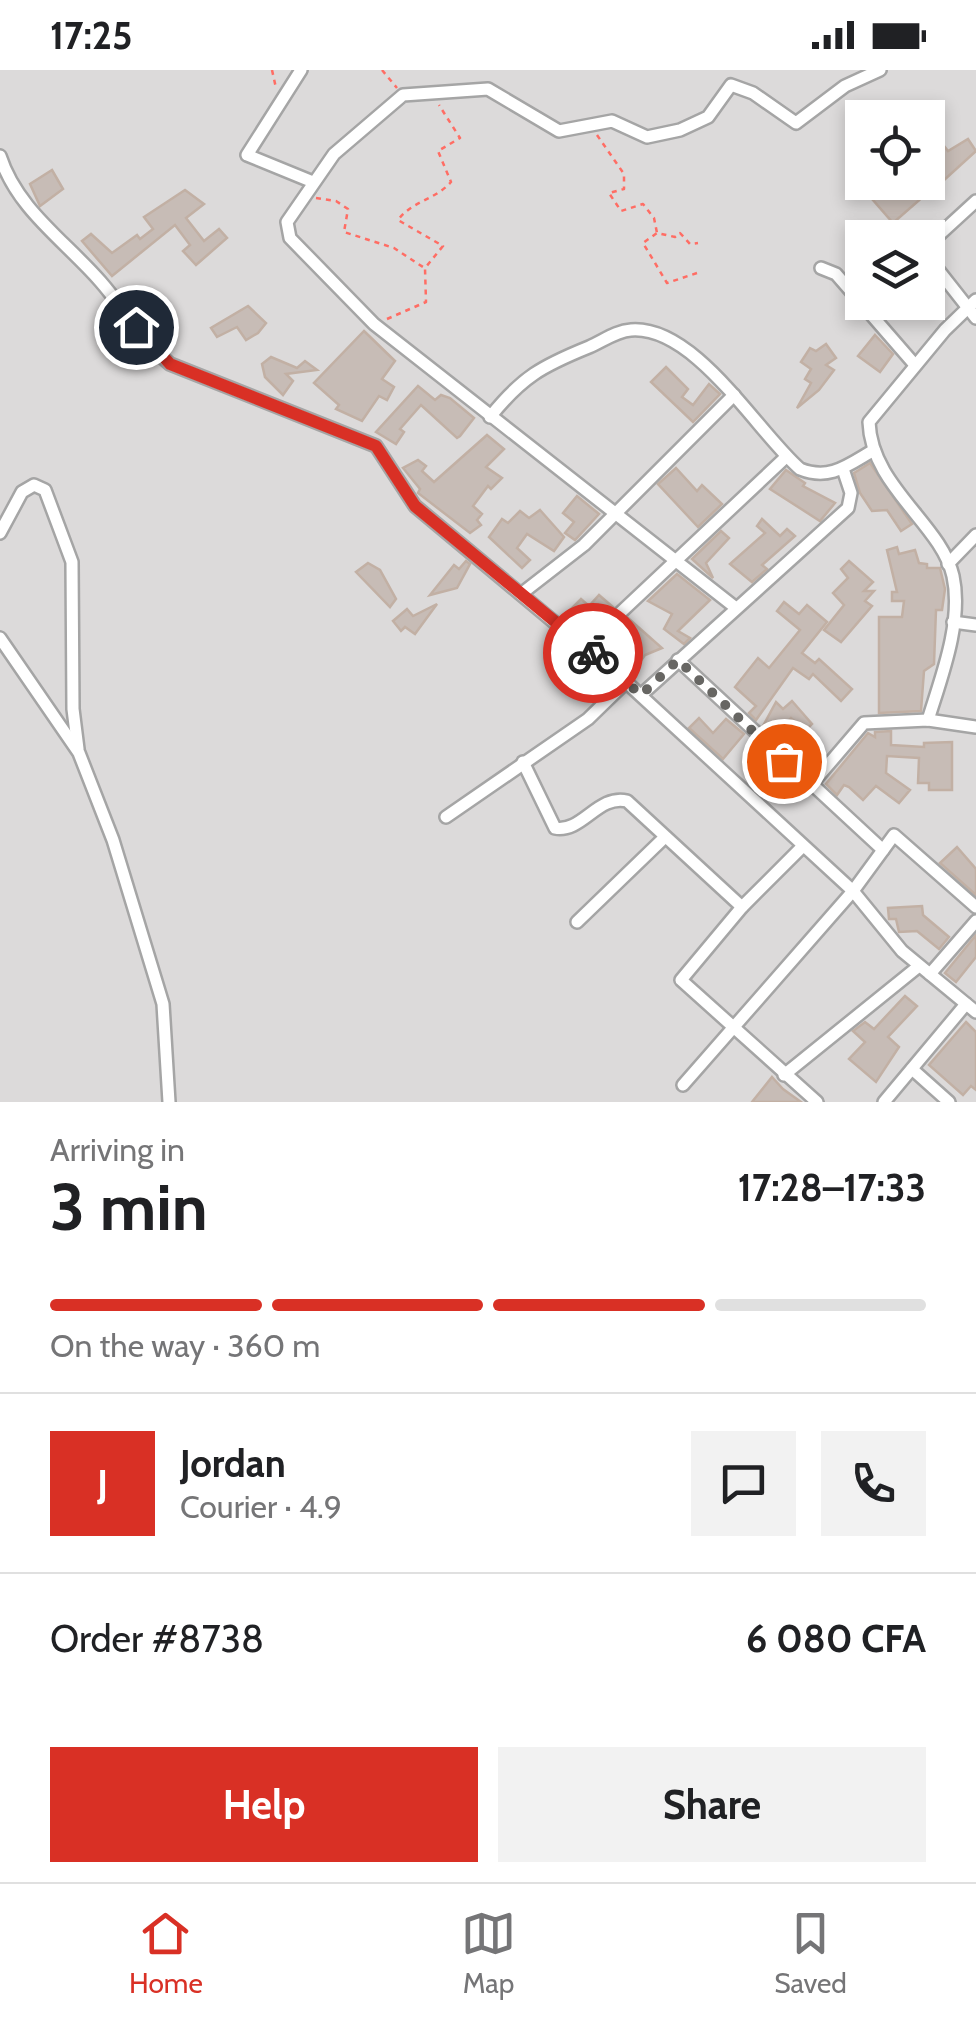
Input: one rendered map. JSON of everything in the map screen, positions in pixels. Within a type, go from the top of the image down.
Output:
[{"type":"street","points":[[301,70],[246,152],[312,182]]},
{"type":"street","points":[[736,608],[374,324],[290,238],[287,222],[297,202],[334,154],[403,95],[488,89],[550,128],[566,132],[612,121],[647,136],[680,130],[708,117],[731,85],[752,93],[796,124],[845,86],[880,70]]},
{"type":"street","points":[[0,156],[5,186],[101,282],[152,350],[170,364],[376,446],[415,506],[641,695],[853,891],[918,966],[971,1008],[884,1102]]},
{"type":"street","points":[[945,229],[976,201]]},
{"type":"street","points":[[821,268],[836,274],[915,365]]},
{"type":"street","points":[[945,281],[976,318]]},
{"type":"street","points":[[928,720],[953,622],[954,586],[948,564],[874,450],[869,422],[915,365],[976,300]]},
{"type":"street","points":[[490,417],[518,382],[535,370],[632,330],[646,330],[697,360],[734,395],[786,457],[818,476],[843,468],[874,450]]},
{"type":"street","points":[[521,594],[614,516],[734,395]]},
{"type":"street","points":[[585,646],[674,558],[786,457]]},
{"type":"street","points":[[641,695],[848,508],[851,493],[843,468]]},
{"type":"street","points":[[0,533],[22,492],[34,485],[45,490],[72,562],[73,709],[78,753],[148,947],[163,1004],[170,1102]]},
{"type":"street","points":[[948,564],[976,535]]},
{"type":"street","points":[[953,622],[976,625]]},
{"type":"street","points":[[0,638],[78,753]]},
{"type":"street","points":[[678,660],[883,850]]},
{"type":"street","points":[[446,817],[588,719],[626,682]]},
{"type":"street","points":[[810,786],[864,722],[928,720],[976,727]]},
{"type":"street","points":[[523,762],[555,828],[570,827],[619,799],[628,802],[742,907]]},
{"type":"street","points":[[683,1086],[899,834],[976,907]]},
{"type":"street","points":[[577,922],[665,837]]},
{"type":"street","points":[[804,846],[742,907],[681,980],[817,1102]]},
{"type":"street","points":[[930,974],[976,920]]},
{"type":"street","points":[[784,1074],[918,966]]},
{"type":"street","points":[[912,1069],[949,1102]]},
{"type":"path","points":[[272,70],[275,96]]},
{"type":"path","points":[[382,70],[403,95]]},
{"type":"path","points":[[374,324],[426,302],[425,268],[442,246],[398,220],[408,207],[440,194],[451,182],[438,151],[460,138],[448,116],[423,92]]},
{"type":"path","points":[[591,126],[624,174],[624,189],[609,193],[622,212],[642,204],[654,218],[658,233]]},
{"type":"path","points":[[297,202],[322,197],[336,200],[348,208],[344,232],[394,248],[425,268]]},
{"type":"path","points":[[697,273],[667,284],[643,243],[658,233],[675,237],[680,233],[690,244],[698,243]]},
{"type":"shaded area","points":[[0,70],[976,70],[976,1102],[0,1102]]},
{"type":"building","points":[[968,139],[976,151],[945,179],[945,147],[948,151]]},
{"type":"building","points":[[52,170],[63,189],[40,206],[30,184]]},
{"type":"building","points":[[185,190],[204,204],[186,218],[204,241],[219,229],[227,238],[196,265],[183,251],[190,245],[175,225],[112,276],[82,241],[91,234],[112,253],[153,229],[144,217]]},
{"type":"building","points":[[873,200],[919,200],[896,220],[890,220]]},
{"type":"building","points":[[248,306],[266,323],[258,333],[246,340],[237,327],[217,337],[211,328]]},
{"type":"building","points":[[364,331],[395,361],[382,379],[394,387],[387,400],[379,396],[362,421],[336,409],[339,405],[314,383]]},
{"type":"building","points":[[875,335],[893,354],[880,372],[858,356]]},
{"type":"building","points":[[826,344],[836,358],[826,365],[834,370],[819,390],[797,408],[811,383],[805,379],[811,369],[801,362],[810,348],[816,351]]},
{"type":"building","points":[[271,357],[297,368],[305,361],[317,370],[286,374],[293,381],[283,395],[265,377],[262,364]]},
{"type":"building","points":[[666,367],[688,389],[682,397],[693,405],[709,384],[720,394],[693,422],[651,382]]},
{"type":"building","points":[[418,386],[435,400],[441,395],[450,398],[474,418],[460,436],[457,438],[421,405],[400,429],[404,432],[396,444],[376,432]]},
{"type":"building","points":[[487,435],[504,449],[486,467],[502,478],[491,489],[488,486],[473,506],[482,514],[477,520],[481,525],[470,533],[418,493],[420,489],[403,468],[418,460],[426,466],[422,471],[434,482]]},
{"type":"building","points":[[870,463],[912,524],[901,531],[887,510],[872,511],[860,493],[854,473]]},
{"type":"building","points":[[676,468],[697,491],[702,485],[722,504],[698,527],[658,484]]},
{"type":"building","points":[[786,470],[805,483],[803,486],[835,503],[820,521],[770,489]]},
{"type":"building","points":[[577,496],[599,514],[575,540],[565,533],[574,522],[563,513]]},
{"type":"building","points":[[540,510],[564,537],[554,551],[527,534],[517,548],[530,560],[522,568],[489,537],[502,519],[508,523],[520,511],[529,518]]},
{"type":"building","points":[[762,519],[780,536],[787,529],[795,536],[762,565],[767,569],[752,582],[730,564],[765,533],[757,526]]},
{"type":"building","points":[[721,531],[729,538],[706,563],[713,578],[692,559]]},
{"type":"building","points":[[897,547],[899,554],[915,550],[919,563],[927,564],[927,568],[940,568],[945,589],[942,610],[936,610],[934,664],[924,671],[921,711],[879,713],[879,617],[902,617],[904,601],[892,601],[892,592],[897,592],[887,550]]},
{"type":"building","points":[[466,561],[470,564],[457,588],[430,595],[454,565],[459,569]]},
{"type":"building","points":[[849,561],[873,582],[864,591],[874,591],[865,601],[872,606],[841,642],[824,630],[844,605],[833,593],[848,578],[841,569]]},
{"type":"building","points":[[368,563],[380,570],[396,599],[390,607],[356,572]]},
{"type":"building","points":[[677,574],[710,600],[678,631],[690,638],[684,644],[664,629],[672,614],[648,601]]},
{"type":"building","points":[[599,595],[613,607],[584,634],[574,624],[579,620],[567,613],[581,599],[589,606]]},
{"type":"building","points":[[784,602],[799,614],[807,605],[827,622],[802,653],[815,663],[819,659],[852,689],[841,701],[813,674],[809,679],[793,668],[756,720],[749,713],[756,706],[735,687],[758,658],[769,668],[800,630],[777,611]]},
{"type":"building","points":[[437,604],[415,634],[405,627],[401,631],[393,621],[407,609],[413,616]]},
{"type":"building","points":[[628,618],[662,648],[645,655],[632,673],[621,665],[631,651],[625,646],[628,632],[622,624]]},
{"type":"building","points":[[792,701],[812,724],[805,731],[791,718],[774,736],[763,726],[776,702],[783,709]]},
{"type":"building","points":[[699,718],[713,733],[726,719],[744,734],[723,759],[689,728]]},
{"type":"building","points":[[891,731],[891,745],[924,747],[924,743],[952,742],[952,790],[929,790],[929,783],[918,783],[919,758],[887,756],[886,773],[910,790],[899,803],[876,786],[863,800],[849,787],[844,785],[837,795],[826,784],[868,733],[875,737],[875,732]]},
{"type":"building","points":[[957,847],[976,869],[976,895],[940,863]]},
{"type":"building","points":[[922,906],[923,915],[949,937],[939,949],[917,931],[899,932],[896,919],[889,919],[888,908]]},
{"type":"building","points":[[976,935],[976,957],[956,982],[945,973]]},
{"type":"building","points":[[905,996],[917,1006],[888,1037],[899,1047],[876,1082],[849,1059],[865,1042],[853,1031],[865,1022],[874,1029]]},
{"type":"building","points":[[966,1022],[976,1032],[976,1090],[971,1086],[963,1095],[929,1065]]},
{"type":"building","points":[[772,1077],[783,1089],[801,1102],[752,1102]]},
{"type":"way so far","points":[[593,653],[641,695],[678,660],[784,761]]},
{"type":"route","points":[[136,327],[152,350],[170,364],[376,446],[415,506],[593,653]]}]
